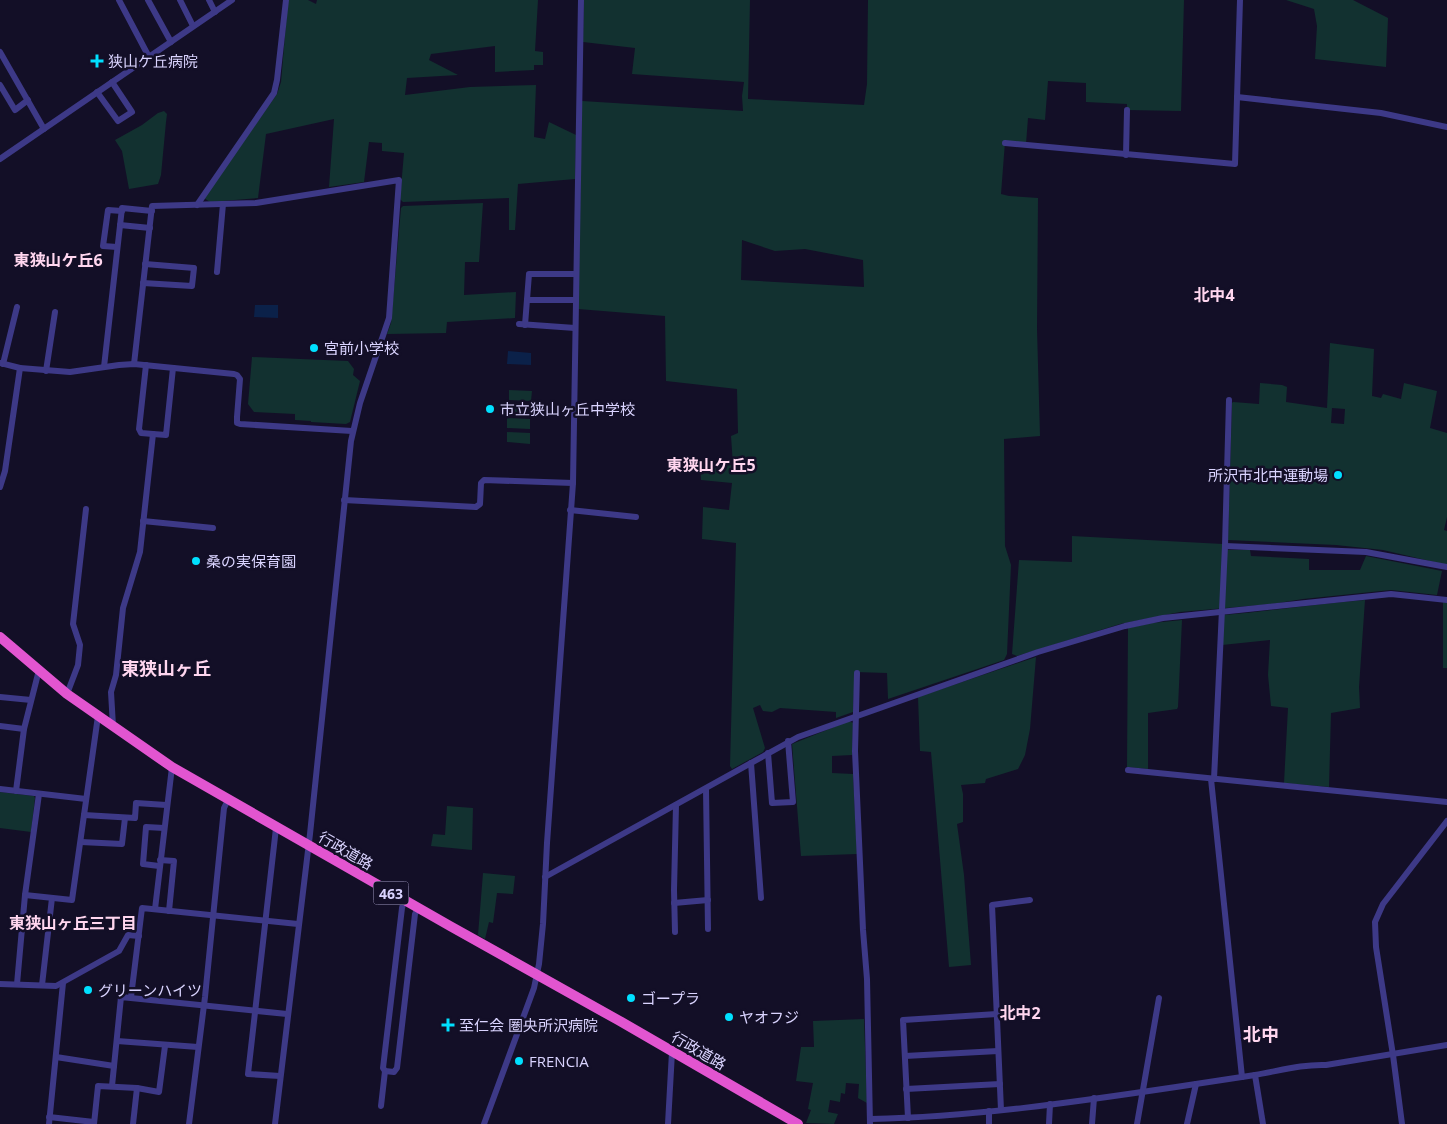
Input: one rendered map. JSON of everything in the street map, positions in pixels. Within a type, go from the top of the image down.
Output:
[{"type":"highway","name":"行政道路","points":[[0,637],[67,694],[172,767],[798,1124]]},
{"type":"street","points":[[119,0],[149,57]]},
{"type":"street","points":[[148,0],[171,42]]},
{"type":"street","points":[[180,0],[193,26]]},
{"type":"street","points":[[209,0],[215,12]]},
{"type":"street","points":[[0,159],[232,0]]},
{"type":"street","points":[[197,205],[274,94],[286,0]]},
{"type":"street","points":[[484,1124],[537,975],[543,924],[573,483],[581,0]]},
{"type":"street","points":[[1005,144],[1235,164],[1240,0]]},
{"type":"street","points":[[0,52],[44,129]]},
{"type":"street","points":[[97,92],[118,122],[132,112],[112,82]]},
{"type":"street","points":[[0,85],[15,110],[28,100]]},
{"type":"street","points":[[1237,97],[1381,113],[1447,127]]},
{"type":"street","points":[[1126,154],[1127,110]]},
{"type":"street","points":[[134,364],[152,206],[256,203],[399,180],[388,322],[352,431],[308,845],[275,1124]]},
{"type":"street","points":[[217,272],[223,204]]},
{"type":"street","points":[[104,367],[122,208],[152,211]]},
{"type":"street","points":[[117,247],[103,246],[108,210],[122,211]]},
{"type":"street","points":[[120,225],[150,228]]},
{"type":"street","points":[[143,283],[192,286],[194,268],[145,264]]},
{"type":"street","points":[[575,328],[522,325],[527,300],[529,274],[576,274]]},
{"type":"street","points":[[527,300],[575,300]]},
{"type":"street","points":[[17,307],[2,364],[20,368],[70,372],[134,364],[234,374],[240,377],[237,423],[352,431]]},
{"type":"street","points":[[46,371],[55,312]]},
{"type":"street","points":[[146,366],[139,429],[141,433],[166,435],[173,368]]},
{"type":"street","points":[[0,487],[5,471],[20,368]]},
{"type":"street","points":[[1229,400],[1225,546],[1213,779],[1242,1077]]},
{"type":"street","points":[[113,727],[111,692],[116,675],[124,608],[140,552],[153,434]]},
{"type":"street","points":[[344,500],[476,506],[480,504],[481,483],[484,480],[573,483]]},
{"type":"street","points":[[67,694],[78,665],[80,645],[73,624],[86,509]]},
{"type":"street","points":[[570,510],[636,517]]},
{"type":"street","points":[[143,521],[213,528]]},
{"type":"street","points":[[1225,546],[1366,552],[1447,567]]},
{"type":"street","points":[[545,877],[788,742],[855,716],[1011,661],[1125,626],[1163,618],[1391,594],[1447,600]]},
{"type":"street","points":[[16,792],[24,729],[39,670]]},
{"type":"street","points":[[856,673],[855,750],[867,979],[870,1121],[1001,1110],[1142,1092],[1311,1065],[1326,1065],[1393,1055],[1447,1045]]},
{"type":"street","points":[[0,697],[31,700]]},
{"type":"street","points":[[25,895],[72,900],[98,716]]},
{"type":"street","points":[[0,726],[24,729]]},
{"type":"street","points":[[768,753],[772,804],[793,802],[788,742]]},
{"type":"street","points":[[751,763],[762,898]]},
{"type":"street","points":[[155,909],[166,804],[172,767]]},
{"type":"street","points":[[1128,770],[1447,802]]},
{"type":"street","points":[[706,789],[708,929]]},
{"type":"street","points":[[0,790],[86,798]]},
{"type":"street","points":[[17,984],[25,895],[39,794]]},
{"type":"street","points":[[189,1124],[204,1004],[224,808],[228,800]]},
{"type":"street","points":[[84,815],[135,818],[136,803],[166,804]]},
{"type":"street","points":[[675,932],[676,805]]},
{"type":"street","points":[[81,842],[122,844],[125,818]]},
{"type":"street","points":[[1402,1124],[1376,948],[1375,922],[1383,904],[1447,821]]},
{"type":"street","points":[[164,828],[146,827],[143,864],[174,861],[169,911]]},
{"type":"street","points":[[276,828],[248,1074],[280,1076]]},
{"type":"street","points":[[42,986],[52,898]]},
{"type":"street","points":[[381,1106],[385,1071],[383,1068],[384,1058],[404,900]]},
{"type":"street","points":[[674,903],[708,900]]},
{"type":"street","points":[[1001,1110],[992,905],[1030,900]]},
{"type":"street","points":[[131,997],[142,908],[298,924]]},
{"type":"street","points":[[385,1071],[394,1072],[397,1068],[415,914],[418,908]]},
{"type":"street","points":[[0,984],[56,986],[119,951],[128,935],[139,936]]},
{"type":"street","points":[[63,983],[49,1121],[94,1123],[98,1086],[137,1088],[159,1092],[165,1046]]},
{"type":"street","points":[[112,1086],[121,996],[287,1014]]},
{"type":"street","points":[[1137,1124],[1159,998]]},
{"type":"street","points":[[908,1118],[903,1020],[997,1014]]},
{"type":"street","points":[[117,1041],[198,1047]]},
{"type":"street","points":[[905,1056],[998,1051]]},
{"type":"street","points":[[668,1124],[672,1052]]},
{"type":"street","points":[[56,1057],[114,1066]]},
{"type":"street","points":[[1255,1075],[1263,1124]]},
{"type":"street","points":[[906,1089],[1000,1084]]},
{"type":"street","points":[[1187,1124],[1196,1084]]},
{"type":"street","points":[[133,1124],[137,1088]]},
{"type":"street","points":[[1092,1124],[1094,1098]]},
{"type":"street","points":[[1049,1124],[1050,1104]]},
{"type":"street","points":[[989,1111],[989,1124]]},
{"type":"green space","points":[[288,0],[308,0],[316,4],[317,0],[538,0],[535,51],[543,52],[543,65],[534,65],[534,70],[495,72],[495,46],[431,54],[429,60],[458,75],[407,78],[405,95],[470,87],[536,85],[534,137],[545,139],[549,122],[576,135],[575,179],[518,184],[515,230],[509,230],[509,198],[403,202],[400,199],[404,153],[382,151],[382,143],[369,142],[364,182],[329,187],[334,119],[266,134],[258,198],[210,202],[204,198],[277,94],[281,82]]},
{"type":"green space","points":[[584,0],[750,0],[748,99],[864,105],[867,84],[868,0],[1184,0],[1181,111],[1127,110],[1127,104],[1086,102],[1086,83],[1048,81],[1045,120],[1028,118],[1026,144],[1005,142],[1001,194],[1038,198],[1037,329],[1040,436],[1004,439],[1005,546],[1011,565],[1007,654],[1004,660],[888,699],[887,673],[855,672],[853,712],[836,718],[836,712],[780,708],[772,712],[763,711],[760,705],[753,708],[765,748],[763,752],[732,769],[730,766],[736,543],[702,539],[703,507],[729,510],[732,483],[701,480],[700,463],[733,465],[731,436],[738,433],[737,389],[666,381],[665,316],[578,309],[582,101],[743,111],[742,96],[744,82],[632,74],[635,48],[583,42]],"holes":[[[742,240],[775,251],[805,249],[863,260],[864,287],[741,280]]]},
{"type":"green space","points":[[1286,0],[1353,0],[1388,18],[1386,67],[1315,59],[1317,26],[1314,9]]},
{"type":"green space","points":[[164,111],[167,114],[161,175],[158,184],[129,189],[122,151],[115,140]]},
{"type":"green space","points":[[483,203],[479,262],[465,262],[464,295],[516,292],[515,318],[447,322],[446,333],[387,334],[391,323],[401,208],[403,206]]},
{"type":"green space","name":"所沢市北中運動場","points":[[1330,343],[1374,349],[1372,396],[1381,398],[1383,394],[1401,399],[1404,383],[1437,391],[1430,428],[1447,433],[1447,517],[1444,530],[1447,531],[1447,565],[1383,550],[1336,545],[1228,540],[1232,403],[1259,404],[1260,383],[1287,387],[1286,402],[1327,408]],"holes":[[[1332,408],[1345,409],[1344,424],[1331,423]]]},
{"type":"green space","points":[[252,357],[348,361],[354,369],[353,375],[360,381],[350,422],[346,424],[311,422],[295,420],[295,414],[254,412],[248,404]]},
{"type":"green space","points":[[509,390],[532,391],[531,401],[509,400]]},
{"type":"green space","points":[[508,404],[531,405],[530,415],[508,414]]},
{"type":"green space","points":[[507,418],[530,419],[530,429],[507,428]]},
{"type":"green space","points":[[507,432],[530,433],[530,444],[507,442]]},
{"type":"green space","points":[[1072,536],[1223,544],[1222,550],[1250,550],[1251,556],[1309,559],[1309,570],[1360,570],[1366,556],[1442,571],[1437,595],[1391,590],[1272,604],[1180,612],[1120,624],[1017,656],[1012,654],[1019,560],[1072,562]]},
{"type":"green space","points":[[1365,600],[1359,687],[1360,708],[1331,713],[1329,787],[1284,783],[1288,708],[1271,706],[1268,675],[1270,640],[1222,645],[1224,615]]},
{"type":"green space","points":[[1443,602],[1447,603],[1447,668],[1443,668]]},
{"type":"green space","points":[[1182,620],[1178,707],[1177,709],[1148,713],[1148,769],[1127,767],[1128,628]]},
{"type":"green space","points":[[1036,657],[1030,729],[1025,755],[1018,769],[986,779],[985,783],[961,785],[963,794],[963,822],[957,824],[964,875],[971,965],[949,967],[931,752],[920,751],[918,697]]},
{"type":"green space","points":[[849,721],[853,723],[852,755],[832,756],[832,773],[853,774],[857,854],[801,856],[792,744]]},
{"type":"green space","points":[[0,792],[34,796],[31,832],[0,828]]},
{"type":"green space","points":[[447,806],[473,808],[472,850],[431,846],[433,834],[445,835]]},
{"type":"green space","points":[[483,873],[515,876],[513,894],[497,893],[493,923],[489,922],[485,939],[478,935]]},
{"type":"green space","points":[[864,1019],[867,1103],[858,1098],[859,1084],[846,1083],[845,1094],[841,1093],[840,1102],[830,1100],[828,1112],[838,1114],[834,1124],[806,1123],[811,1110],[808,1109],[813,1083],[796,1081],[801,1047],[814,1047],[813,1021]]},
{"type":"water","points":[[255,305],[278,305],[278,318],[254,317]]},
{"type":"water","points":[[508,351],[531,353],[531,365],[507,364]]},
{"type":"place","name":"狭山ケ丘病院","points":[[97,61]]},
{"type":"place","name":"宮前小学校","points":[[314,348]]},
{"type":"place","name":"市立狭山ヶ丘中学校","points":[[490,409]]},
{"type":"place","name":"所沢市北中運動場","points":[[1338,475]]},
{"type":"place","name":"桑の実保育園","points":[[196,561]]},
{"type":"place","name":"グリーンハイツ","points":[[88,990]]},
{"type":"place","name":"ゴープラ","points":[[631,998]]},
{"type":"place","name":"ヤオフジ","points":[[729,1017]]},
{"type":"place","name":"至仁会 圏央所沢病院","points":[[448,1025]]},
{"type":"place","name":"FRENCIA","points":[[519,1061]]},
{"type":"district","name":"東狭山ケ丘6","points":[[58,260]]},
{"type":"district","name":"北中4","points":[[1214,295]]},
{"type":"district","name":"東狭山ケ丘5","points":[[711,465]]},
{"type":"district","name":"東狭山ヶ丘","points":[[166,668]]},
{"type":"district","name":"東狭山ヶ丘三丁目","points":[[73,923]]},
{"type":"district","name":"北中2","points":[[1020,1013]]},
{"type":"district","name":"北中","points":[[1261,1034]]}]
